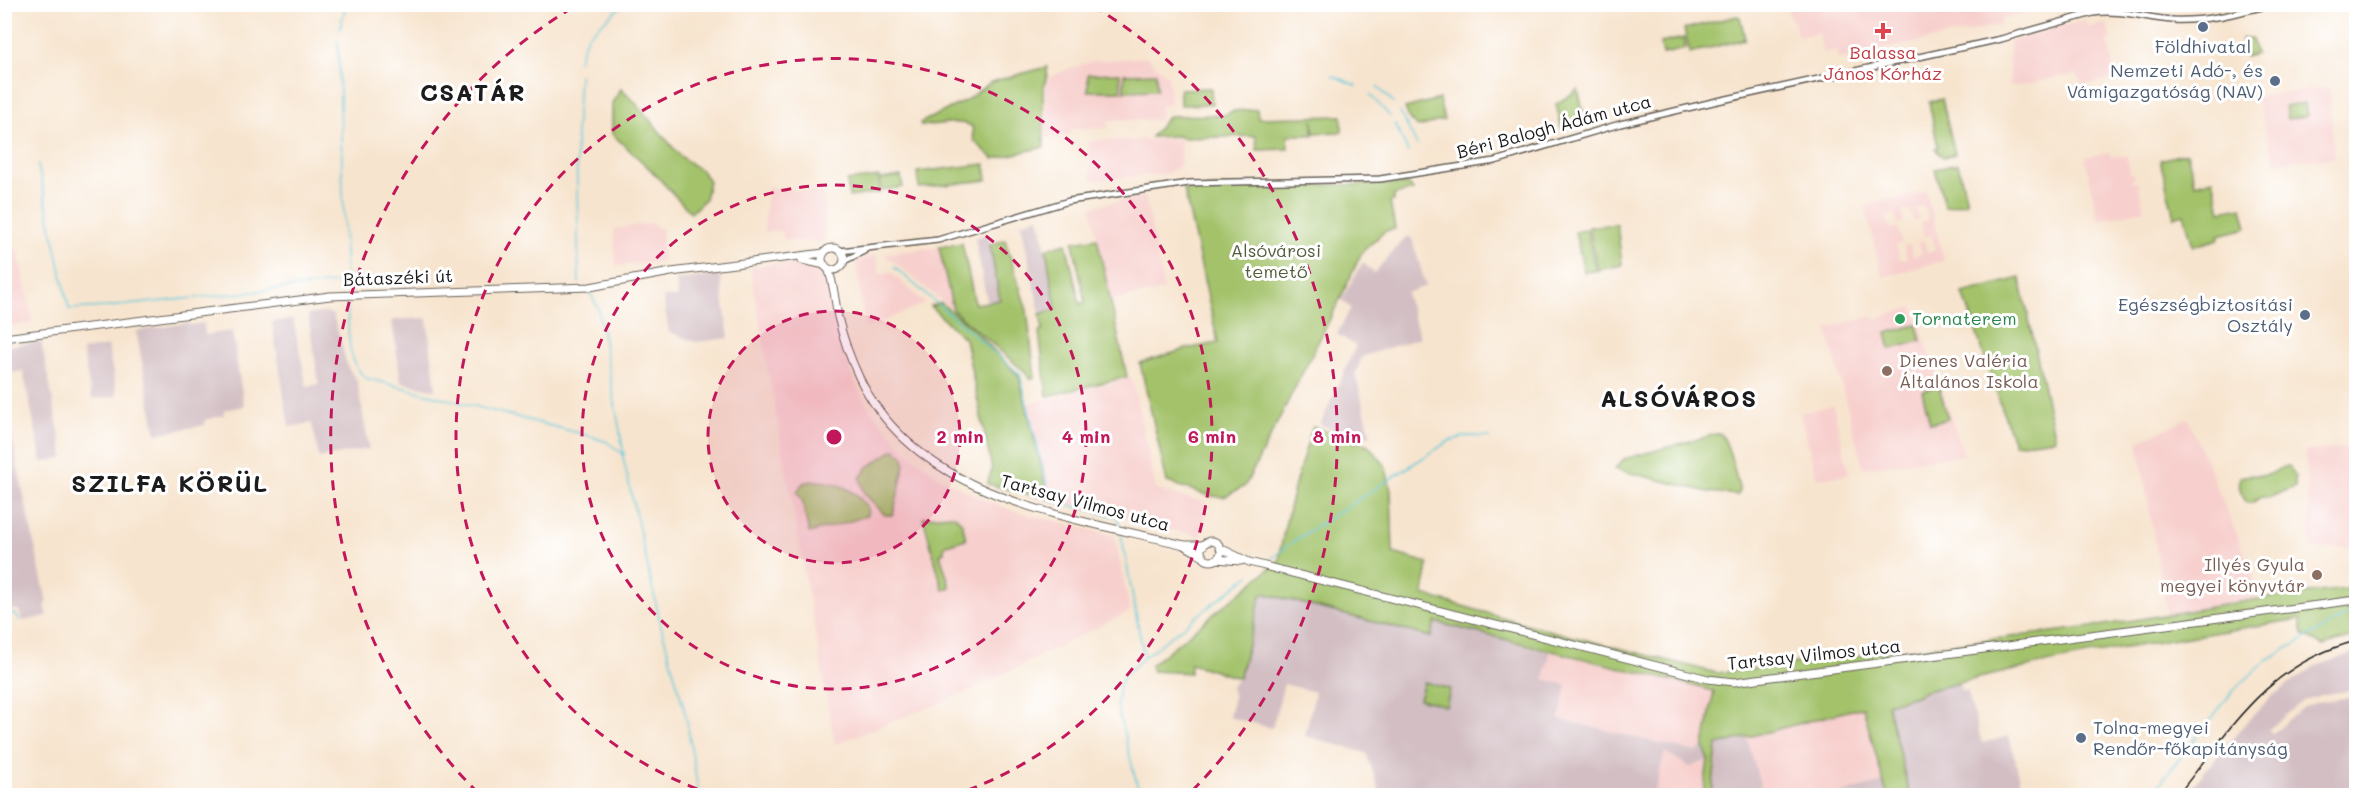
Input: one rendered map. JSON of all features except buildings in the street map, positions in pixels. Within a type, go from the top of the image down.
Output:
[{"type":"main road","points":[[832,248],[840,251],[842,264],[836,296],[823,260],[824,253],[832,248]]},
{"type":"main road","name":"Bátaszéki út","points":[[4,338],[266,302],[352,294],[573,288],[677,271],[824,253]]},
{"type":"main road","points":[[794,258],[835,269],[842,264]]},
{"type":"main road","name":"Tartsay Vilmos utca","points":[[836,296],[843,336],[866,389],[892,425],[933,462],[970,485],[1002,498],[1184,545]]},
{"type":"main road","points":[[1184,545],[1204,545],[1214,542],[1220,548],[1249,562]]},
{"type":"main road","points":[[1184,545],[1210,561],[1249,562]]},
{"type":"main road","points":[[1203,556],[1204,545]]},
{"type":"main road","points":[[1216,560],[1220,555],[1220,548]]},
{"type":"main road","name":"Tartsay Vilmos utca","points":[[1249,562],[1708,679],[1734,682],[2356,600]]},
{"type":"street","name":"Béri Balogh Ádám utca","points":[[840,251],[938,240],[1069,201],[1158,186],[1189,183],[1380,179],[1495,161],[1620,124],[2001,39],[2093,13],[2109,11],[2184,21],[2216,18],[2274,4]]},
{"type":"street","name":"Béri Balogh Ádám utca","points":[[842,264],[874,247]]},
{"type":"shaded area","name":"Balassa János Kórház","points":[[2047,4],[2048,7],[2000,20],[2000,25],[1838,59],[1836,50],[1823,53],[1818,33],[1798,37],[1787,5]]},
{"type":"shaded area","points":[[2085,20],[2088,28],[2107,23],[2115,79],[2082,85],[2077,74],[2010,87],[2009,41]]},
{"type":"shaded area","points":[[1147,57],[1168,77],[1170,105],[1161,105],[1160,120],[1108,120],[1108,128],[1071,129],[1070,136],[1046,138],[1046,86],[1049,78],[1093,61]]},
{"type":"shaded area","points":[[2329,87],[2334,158],[2275,162],[2256,97]]},
{"type":"shaded area","points":[[1180,139],[1181,165],[1166,174],[1091,180],[1088,141]]},
{"type":"shaded area","points":[[2109,152],[2111,156],[2127,156],[2130,173],[2133,173],[2132,183],[2138,182],[2144,210],[2098,220],[2085,157]]},
{"type":"shaded area","points":[[767,187],[821,193],[825,201],[824,243],[784,240],[782,231],[764,232]]},
{"type":"shaded area","points":[[1926,191],[1944,261],[1882,277],[1865,206]],"holes":[[[1924,206],[1928,221],[1921,223],[1924,237],[1932,235],[1936,250],[1927,253],[1924,241],[1919,242],[1922,254],[1913,256],[1910,245],[1904,246],[1907,258],[1900,260],[1896,245],[1902,243],[1897,227],[1890,229],[1886,216],[1895,214],[1898,224],[1904,223],[1902,212],[1910,210],[1913,221],[1919,219],[1916,209]]]},
{"type":"shaded area","points":[[1145,196],[1164,290],[1110,301],[1091,207]]},
{"type":"shaded area","points":[[1039,217],[1058,310],[1040,314],[1021,223]]},
{"type":"shaded area","points":[[652,223],[662,230],[662,262],[616,266],[614,229]]},
{"type":"shaded area","points":[[988,234],[1000,300],[987,302],[975,238]]},
{"type":"shaded area","points":[[1407,236],[1412,239],[1426,286],[1406,293],[1420,338],[1363,356],[1355,374],[1371,435],[1359,438],[1320,425],[1356,346],[1337,334],[1351,308],[1341,300],[1363,262],[1374,273]]},
{"type":"shaded area","points":[[939,247],[953,310],[884,254]]},
{"type":"shaded area","points":[[11,249],[11,251],[18,250],[33,323],[5,326],[5,250]]},
{"type":"shaded area","points":[[876,255],[880,274],[891,272],[925,303],[882,324],[865,328],[856,261]]},
{"type":"shaded area","points":[[784,263],[808,264],[825,270],[829,280],[835,327],[856,386],[870,410],[905,450],[939,477],[989,502],[1014,511],[1115,536],[1130,611],[966,693],[835,744],[752,279],[751,267]]},
{"type":"shaded area","points":[[720,275],[729,338],[696,342],[669,332],[663,297],[678,297],[676,280]]},
{"type":"shaded area","points":[[1913,307],[1964,455],[1863,468],[1827,328],[1873,316],[1874,319]]},
{"type":"shaded area","points":[[327,312],[333,315],[348,368],[357,380],[369,449],[319,458],[312,423],[289,427],[272,322],[293,319],[307,387],[319,384],[308,315]]},
{"type":"shaded area","points":[[427,318],[436,390],[401,382],[392,320]]},
{"type":"shaded area","points":[[188,323],[189,325],[204,323],[205,335],[232,331],[244,406],[224,410],[224,415],[205,420],[205,425],[156,434],[136,331]]},
{"type":"shaded area","points":[[41,341],[64,458],[42,462],[23,371],[6,374],[4,367],[5,347]]},
{"type":"shaded area","points":[[108,346],[117,396],[92,399],[82,350]]},
{"type":"shaded area","points":[[1132,378],[1156,490],[1207,503],[1201,537],[1049,499],[1026,404]]},
{"type":"shaded area","points":[[4,403],[47,603],[45,604],[48,616],[22,621],[19,610],[5,610]]},
{"type":"shaded area","points":[[1833,405],[1849,474],[1817,479],[1800,413]]},
{"type":"shaded area","points":[[2188,418],[2253,573],[2257,599],[2167,614],[2138,442]]},
{"type":"shaded area","points":[[2353,448],[2356,546],[2311,549],[2305,451]]},
{"type":"shaded area","points":[[1262,593],[1431,636],[1435,622],[1550,652],[1544,679],[1567,685],[1559,719],[1696,752],[1704,746],[1708,760],[1690,767],[1665,752],[1654,795],[1381,795],[1366,753],[1305,736],[1315,692],[1284,684],[1272,728],[1229,717],[1234,697],[1231,687],[1239,677]]},
{"type":"shaded area","points":[[1550,652],[1714,691],[1704,746],[1696,752],[1559,719],[1544,679]]},
{"type":"shaded area","points":[[2356,652],[2356,690],[2325,694],[2304,700],[2268,730],[2272,734],[2302,708],[2317,702],[2356,696],[2356,795],[2185,795],[2242,727],[2272,696],[2314,667]]},
{"type":"shaded area","points":[[1959,682],[1962,692],[1967,690],[1982,743],[2009,736],[2024,795],[1910,795],[1886,704]]},
{"type":"shaded area","points":[[1863,706],[1883,782],[1835,795],[1763,795],[1747,738]]},
{"type":"shaded area","points":[[1747,738],[1763,795],[1712,796],[1717,745]]},
{"type":"shaded area","points":[[1665,752],[1690,767],[1708,760],[1703,795],[1654,796]]},
{"type":"shaded area","points":[[1883,782],[1887,795],[1835,795]]},
{"type":"green space","points":[[1740,17],[1745,39],[1690,53],[1684,29]]},
{"type":"green space","points":[[1684,38],[1686,49],[1663,54],[1660,43]]},
{"type":"green space","points":[[2252,38],[2256,54],[2245,57],[2241,39]]},
{"type":"green space","points":[[1047,67],[1043,92],[1044,147],[994,159],[974,141],[972,126],[953,123],[921,126],[920,123],[965,101],[991,82]]},
{"type":"green space","points":[[1120,73],[1121,91],[1088,91],[1088,74]]},
{"type":"green space","points":[[1156,73],[1157,90],[1124,91],[1124,74]]},
{"type":"green space","points":[[1211,88],[1212,104],[1180,105],[1180,89]]},
{"type":"green space","points":[[621,89],[635,102],[680,156],[702,171],[709,181],[705,199],[691,213],[650,169],[612,134],[612,103]]},
{"type":"green space","points":[[1578,90],[1586,122],[1562,129],[1556,104]]},
{"type":"green space","points":[[1439,99],[1444,120],[1418,127],[1410,120],[1405,108]]},
{"type":"green space","points":[[1942,99],[1955,154],[1944,157],[1935,148],[1938,147],[1929,102]]},
{"type":"green space","points":[[2305,103],[2307,116],[2287,119],[2285,106]]},
{"type":"green space","points":[[2356,103],[2356,191],[2350,104]]},
{"type":"green space","points":[[1257,109],[1258,118],[1342,116],[1342,132],[1314,133],[1313,120],[1313,135],[1288,135],[1288,149],[1257,150],[1256,136],[1151,137],[1169,116],[1224,115],[1234,111]]},
{"type":"green space","points":[[2187,153],[2195,184],[2213,179],[2221,211],[2242,207],[2247,228],[2219,235],[2220,239],[2193,246],[2184,214],[2174,217],[2160,160]]},
{"type":"green space","points":[[985,164],[987,180],[919,188],[917,172]]},
{"type":"green space","points":[[1958,164],[1967,202],[1945,207],[1935,169]]},
{"type":"green space","points":[[901,176],[903,187],[882,190],[881,179]]},
{"type":"green space","points":[[879,177],[880,193],[849,197],[847,181]]},
{"type":"green space","name":"Alsóvárosi temető","points":[[1408,184],[1413,190],[1394,195],[1394,201],[1390,202],[1395,229],[1385,231],[1362,252],[1245,486],[1224,497],[1210,496],[1167,482],[1140,363],[1186,349],[1218,343],[1184,189],[1236,186]]},
{"type":"green space","points":[[1617,224],[1622,265],[1598,270],[1589,227]]},
{"type":"green space","points":[[1587,229],[1596,271],[1584,272],[1575,232]]},
{"type":"green space","points":[[1097,238],[1127,377],[1047,396],[1039,332],[1043,330],[1040,314],[1056,309],[1046,249],[1066,243],[1080,304],[1085,302],[1073,242]]},
{"type":"green space","points":[[1005,240],[1027,311],[1035,377],[1030,379],[1025,372],[953,310],[939,247],[962,243],[975,304],[1000,300],[990,245]]},
{"type":"green space","points":[[2020,278],[2055,439],[2014,444],[1963,293]]},
{"type":"green space","points":[[941,303],[973,329],[1019,376],[1049,499],[987,484],[992,469],[965,339],[930,306]]},
{"type":"green space","points":[[1917,325],[1921,341],[1890,349],[1886,333]]},
{"type":"green space","points":[[1939,387],[1948,419],[1930,423],[1922,391]]},
{"type":"green space","points":[[1313,427],[1368,445],[1385,465],[1391,490],[1393,553],[1428,563],[1423,595],[1555,632],[1717,673],[2092,627],[2271,597],[2356,588],[2356,636],[2323,646],[2303,635],[2300,619],[2158,642],[2016,669],[1923,692],[1887,704],[1910,795],[1887,795],[1863,707],[1717,745],[1712,795],[1703,795],[1708,760],[1704,746],[1714,691],[1435,622],[1431,637],[1262,593],[1239,678],[1191,664],[1190,673],[1152,671],[1151,665],[1279,561],[1293,493]]},
{"type":"green space","points":[[1720,433],[1732,461],[1740,491],[1738,495],[1708,492],[1615,469],[1624,459]]},
{"type":"green space","points":[[895,449],[904,457],[905,464],[893,515],[885,515],[864,493],[860,478],[868,467]]},
{"type":"green space","points":[[2289,466],[2295,476],[2295,487],[2268,498],[2261,497],[2252,503],[2247,503],[2240,491],[2241,477],[2269,474]]},
{"type":"green space","points":[[830,482],[844,487],[856,495],[868,508],[867,515],[809,533],[802,500],[797,492],[803,483]]},
{"type":"green space","points":[[954,515],[962,523],[966,539],[946,545],[944,552],[940,554],[950,587],[943,590],[923,517]]},
{"type":"green space","points":[[1424,682],[1450,689],[1446,706],[1419,699]]},
{"type":"waterway","points":[[340,29],[346,4]]},
{"type":"waterway","points":[[578,61],[587,36],[624,4]]},
{"type":"waterway","points":[[1041,10],[1062,4]]},
{"type":"waterway","points":[[338,41],[346,283]]},
{"type":"waterway","points":[[579,75],[576,135],[579,283]]},
{"type":"waterway","points":[[1332,75],[1357,86]]},
{"type":"waterway","points":[[1377,86],[1393,103]]},
{"type":"waterway","points":[[1370,95],[1390,116]]},
{"type":"waterway","points":[[1400,112],[1417,145]]},
{"type":"waterway","points":[[1395,124],[1408,152]]},
{"type":"waterway","points":[[38,165],[69,309],[346,282]]},
{"type":"waterway","points":[[894,267],[1020,374],[1051,501],[1118,517],[1119,526]]},
{"type":"waterway","points":[[587,291],[598,308],[624,455]]},
{"type":"waterway","points":[[347,302],[351,353],[354,363],[366,378],[590,436],[607,442],[622,453],[661,626],[686,716],[699,796]]},
{"type":"waterway","points":[[1271,559],[1294,541],[1449,441],[1467,436],[1489,437]]},
{"type":"waterway","points":[[1121,534],[1144,657]]},
{"type":"waterway","points":[[1140,796],[1117,706],[1119,687],[1124,676],[1144,657],[1250,575]]},
{"type":"waterway","points":[[2150,796],[2234,690],[2267,660],[2356,610]]},
{"type":"waterway","points":[[4,615],[16,614],[19,620]]},
{"type":"railway","points":[[2177,796],[2234,723],[2274,682],[2298,665],[2325,651],[2356,641]]},
{"type":"place","name":"Földhivatal","points":[[2203,27]]},
{"type":"place","name":"Balassa János Kórház","points":[[1883,31]]},
{"type":"place","name":"Nemzeti Adó-, és Vámigazgatóság (NAV)","points":[[2275,81]]},
{"type":"place","name":"Egészségbiztosítási Osztály","points":[[2305,315]]},
{"type":"place","name":"Tornaterem","points":[[1900,319]]},
{"type":"place","name":"Dienes Valéria Általános Iskola","points":[[1887,371]]},
{"type":"place","name":"Illyés Gyula megyei könyvtár","points":[[2317,575]]},
{"type":"place","name":"Tolna-megyei Rendőr-főkapitányság","points":[[2081,738]]},
{"type":"district","name":"CSATÁR","points":[[473,93]]},
{"type":"district","name":"ALSÓVÁROS","points":[[1679,399]]},
{"type":"district","name":"SZILFA KÖRÜL","points":[[170,484]]}]
